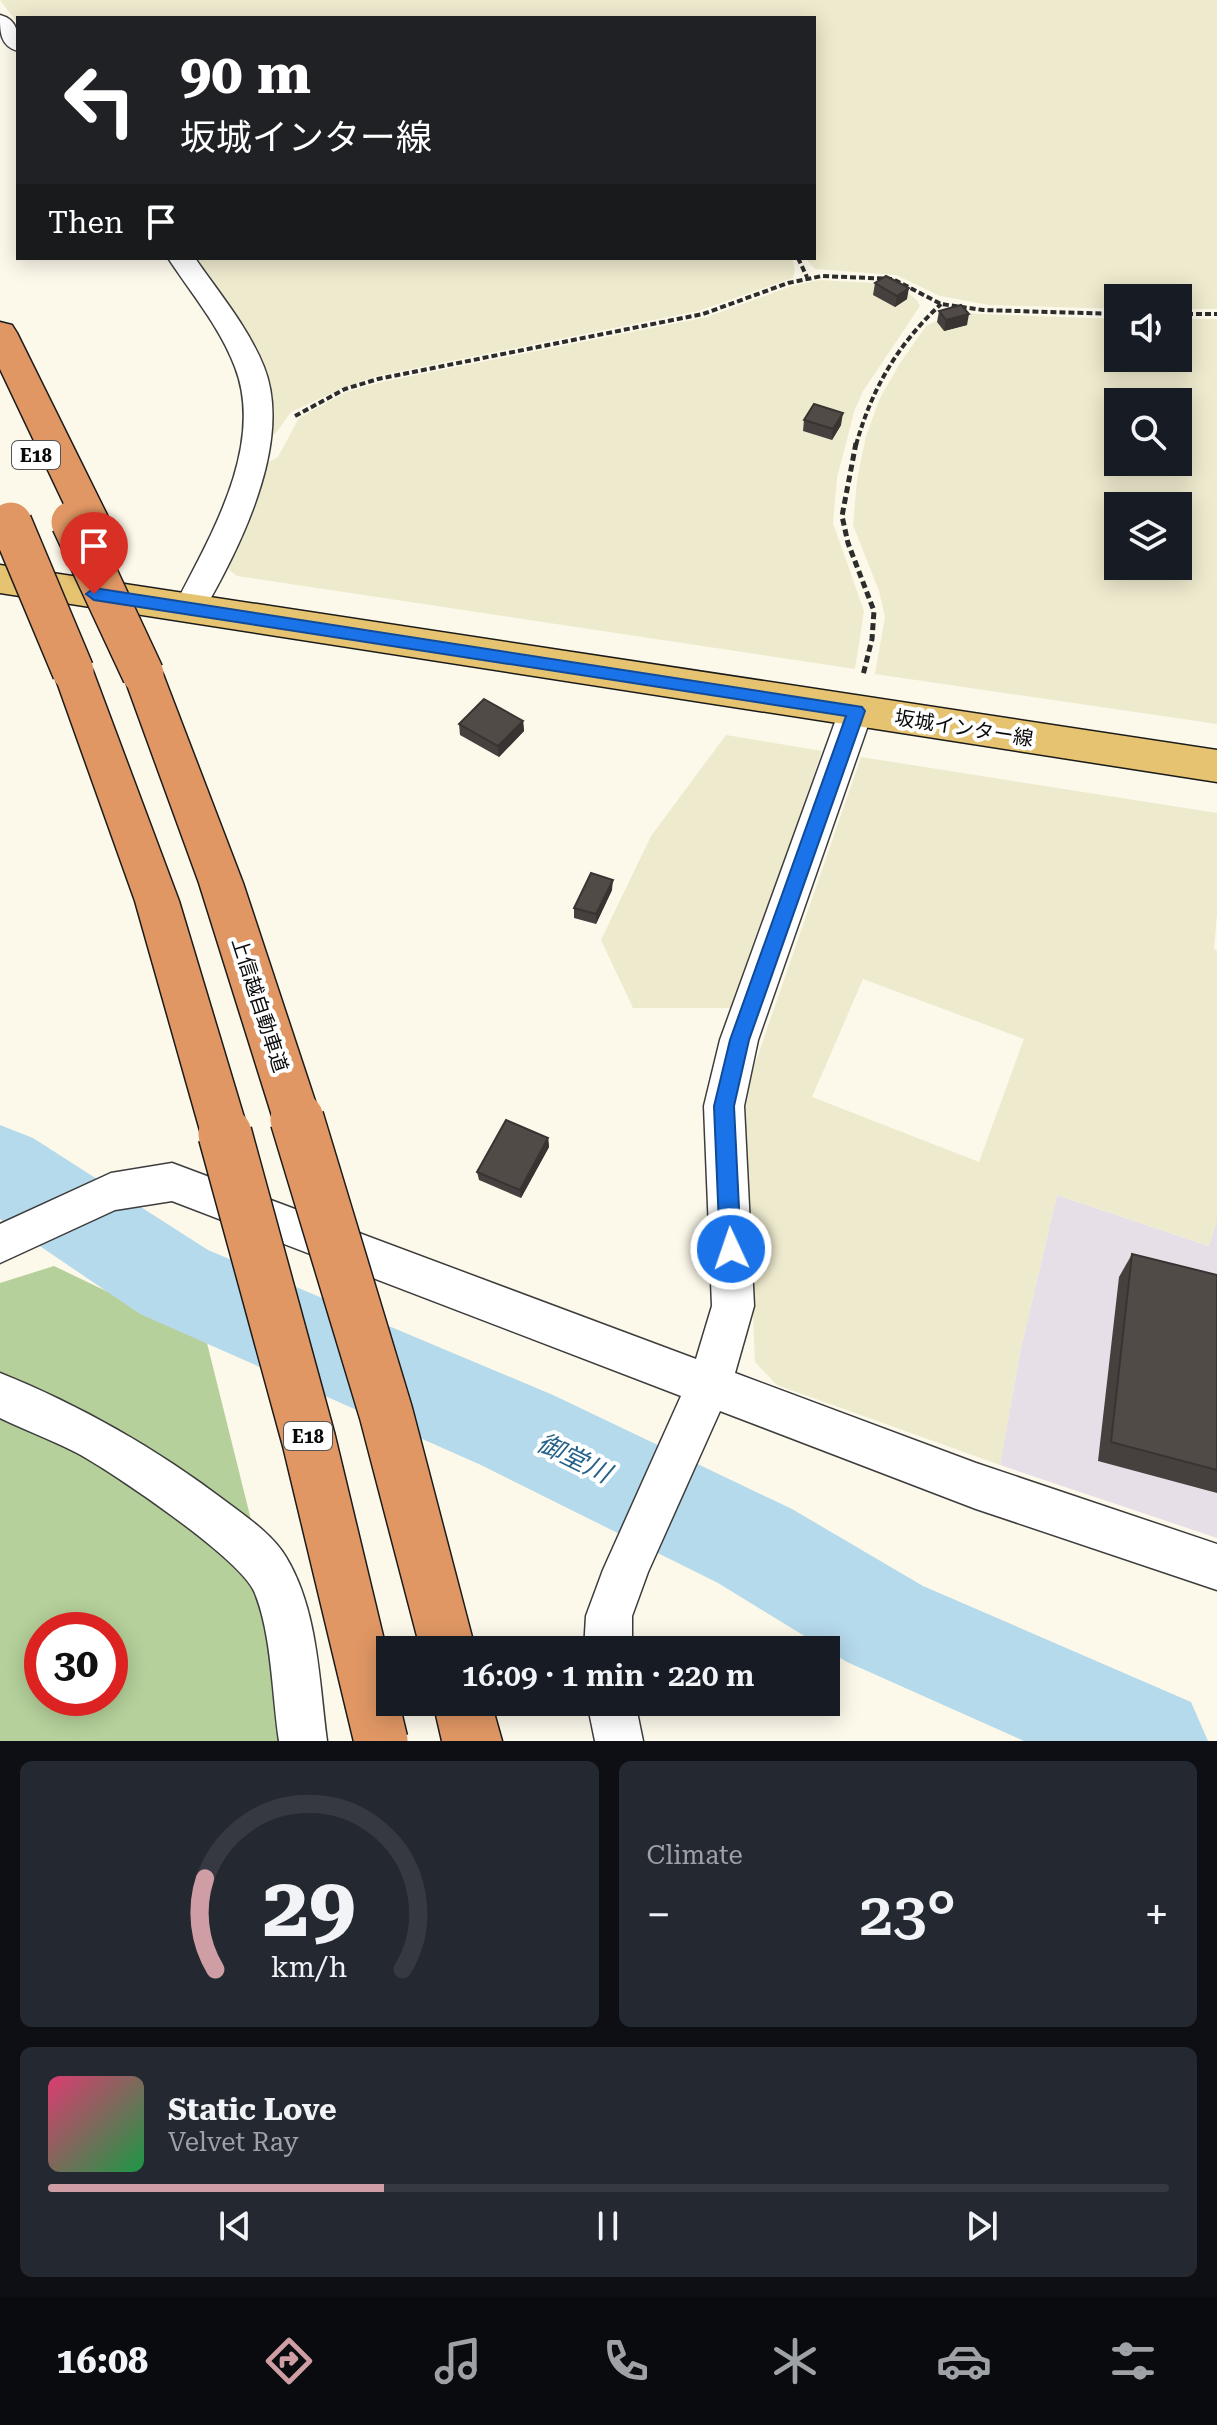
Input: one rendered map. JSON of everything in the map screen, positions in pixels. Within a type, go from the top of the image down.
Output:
[{"type":"highway","points":[[0,333],[82,524]]},
{"type":"highway","name":"E18","points":[[0,387],[82,524]]},
{"type":"highway","name":"E18","points":[[4,524],[97,738],[157,901],[309,1441],[381,1741]]},
{"type":"highway","name":"上信越自動車道","points":[[82,524],[143,674],[221,883],[297,1119],[386,1413],[444,1636]]},
{"type":"highway","points":[[466,1716],[472,1741]]},
{"type":"main road","name":"坂城インター線","points":[[0,579],[1217,766]]},
{"type":"street","points":[[0,22],[16,42]]},
{"type":"street","points":[[182,260],[235,340],[254,381],[260,413],[248,476],[189,609]]},
{"type":"street","points":[[608,1636],[609,1616],[626,1570],[685,1433],[709,1387],[733,1306],[724,1106],[739,1040],[856,711]]},
{"type":"street","points":[[6,1241],[111,1192],[172,1182],[976,1486],[1217,1567]]},
{"type":"street","points":[[0,1394],[24,1409],[103,1443],[250,1547],[270,1573],[284,1622],[303,1741]]},
{"type":"street","points":[[614,1716],[619,1741]]},
{"type":"path","points":[[799,260],[807,277]]},
{"type":"path","points":[[254,449],[276,445],[295,415],[345,389],[378,379],[703,314],[807,277],[893,279],[941,304],[983,310],[1104,314]]},
{"type":"path","points":[[856,711],[874,622],[873,604],[842,520],[852,458],[870,395],[917,324],[941,304]]},
{"type":"path","points":[[1192,314],[1217,314]]},
{"type":"shaded area","points":[[0,0],[1217,0],[1217,309],[1192,309],[1192,284],[1104,284],[1104,309],[989,305],[940,296],[896,275],[815,269],[807,260],[816,260],[816,16],[16,16],[16,21]]},
{"type":"shaded area","points":[[197,260],[792,260],[795,270],[793,278],[698,311],[377,376],[291,412],[275,434],[272,433],[271,389],[265,368]]},
{"type":"shaded area","points":[[820,280],[890,284],[904,290],[920,306],[863,391],[854,412],[837,478],[833,523],[864,611],[855,669],[237,576],[227,568],[265,464],[278,457],[299,418],[346,392],[386,381],[707,317],[792,286]]},
{"type":"shaded area","points":[[954,313],[1104,318],[1104,372],[1192,372],[1192,319],[1217,319],[1217,724],[875,674],[885,617],[879,591],[853,525],[857,480],[866,436],[880,398],[926,326]]},
{"type":"shaded area","points":[[726,735],[822,751],[733,1008],[633,1008],[601,940],[651,836]]},
{"type":"shaded area","points":[[861,757],[1217,813],[1214,949],[1217,951],[1217,1219],[1209,1246],[1057,1195],[1020,1352],[1000,1465],[777,1385],[755,1362],[744,1110],[748,1084]],"holes":[[[863,979],[1024,1039],[979,1162],[812,1097]]]},
{"type":"shaded area","points":[[1057,1195],[1209,1246],[1217,1219],[1217,1538],[1000,1465],[1020,1352]]},
{"type":"green space","points":[[54,1266],[206,1339],[268,1588],[288,1741],[0,1741],[0,1283]]},
{"type":"building","points":[[886,276],[909,288],[897,296],[875,283]]},
{"type":"building","points":[[961,305],[969,314],[946,320],[939,311]]},
{"type":"building","points":[[814,404],[843,413],[833,429],[804,420]]},
{"type":"building","points":[[484,699],[523,721],[498,746],[459,724]]},
{"type":"building","points":[[591,873],[613,880],[596,914],[574,908]]},
{"type":"building","points":[[506,1120],[548,1138],[520,1190],[477,1172]]},
{"type":"building","points":[[1132,1254],[1217,1275],[1217,1470],[1111,1442]]},
{"type":"waterway","name":"御堂川","points":[[0,1167],[174,1282],[517,1430],[755,1546],[885,1624],[1152,1741]]},
{"type":"route","points":[[94,594],[856,711],[739,1040],[724,1106],[731,1249]]}]
